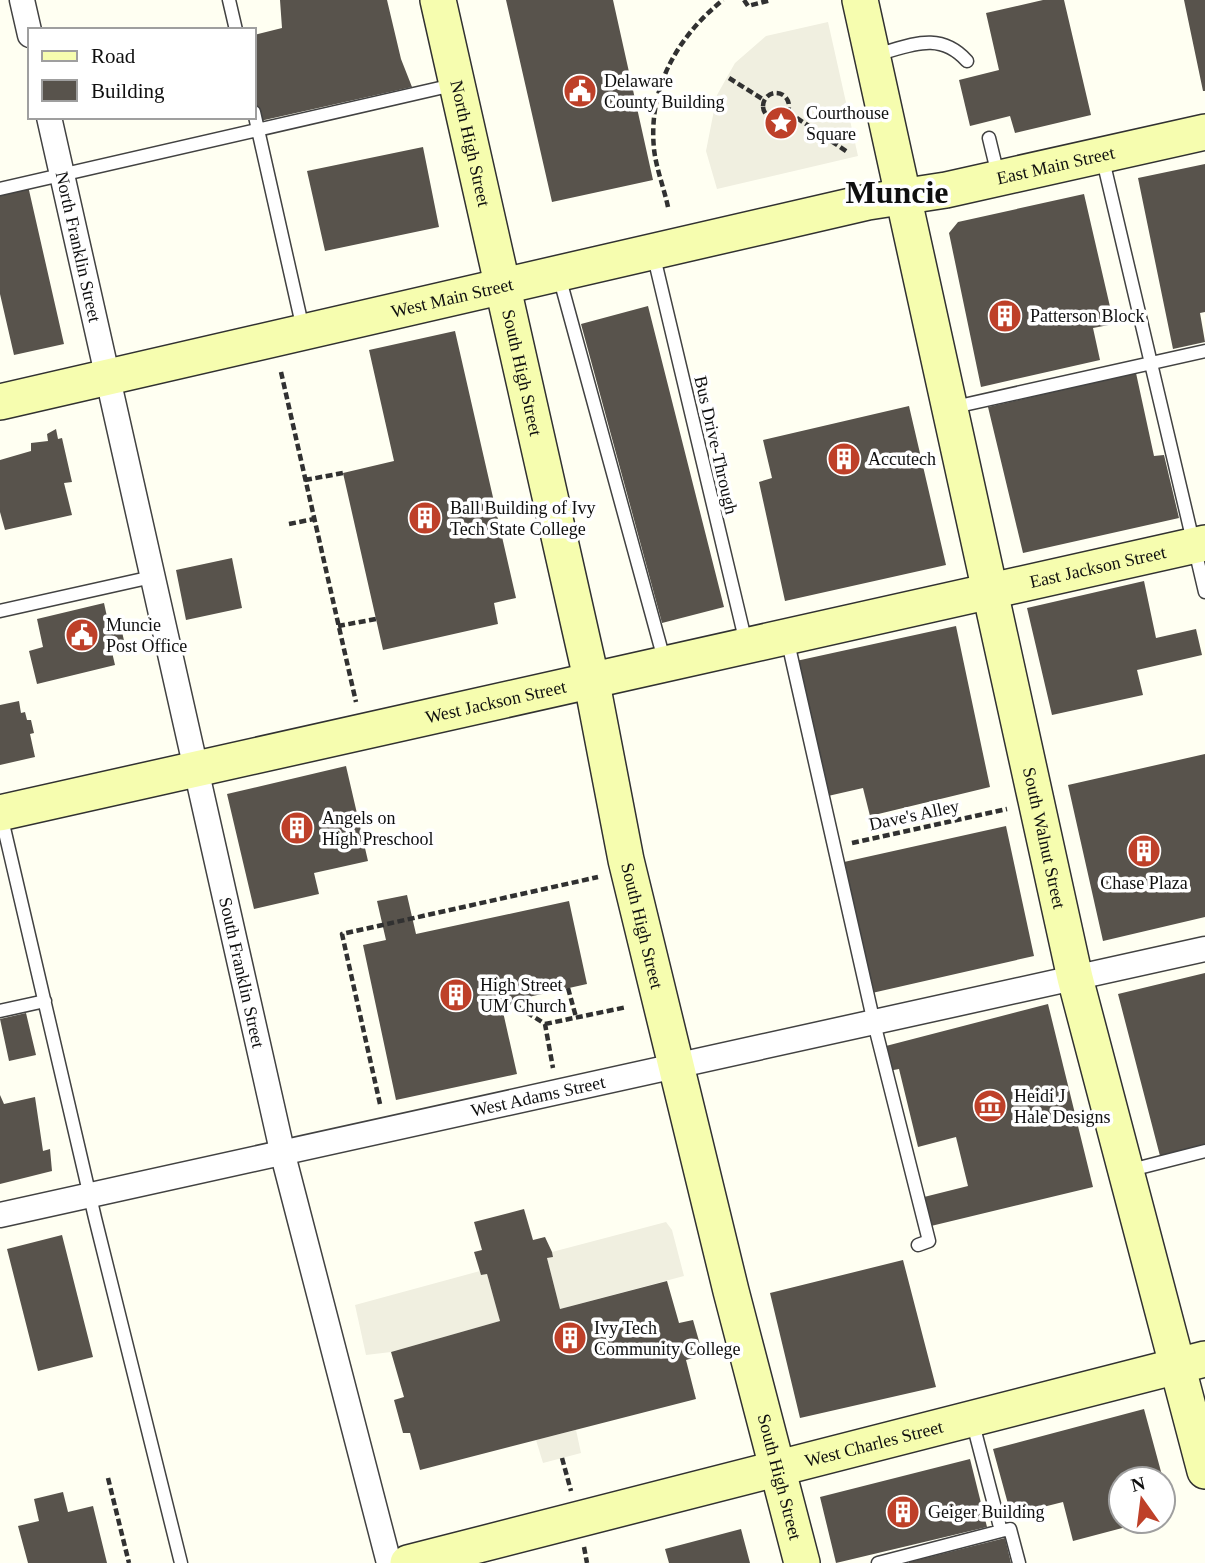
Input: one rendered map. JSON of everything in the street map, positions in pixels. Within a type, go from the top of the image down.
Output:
[{"type":"main road","name":"North High Street","points":[[438,0],[501,286]]},
{"type":"main road","name":"South Walnut Street","points":[[860,0],[1075,978],[1126,1171],[1190,1362],[1205,1471]]},
{"type":"main road","name":"East Main Street","points":[[904,197],[1205,132]]},
{"type":"main road","name":"West Main Street","points":[[0,402],[868,202],[904,197]]},
{"type":"main road","name":"South High Street","points":[[501,286],[590,678],[626,860],[731,1291],[779,1466],[802,1563]]},
{"type":"main road","name":"East Jackson Street","points":[[991,592],[1198,544]]},
{"type":"main road","name":"West Jackson Street","points":[[0,812],[195,771],[590,678],[991,592]]},
{"type":"main road","name":"West Charles Street","points":[[408,1563],[1190,1362]]},
{"type":"street","points":[[22,0],[28,28]]},
{"type":"street","name":"North Franklin Street","points":[[49,119],[107,378]]},
{"type":"street","name":"South Franklin Street","points":[[107,378],[284,1154],[388,1563]]},
{"type":"street","name":"West Adams Street","points":[[0,1215],[1205,949]]},
{"type":"lane","points":[[229,0],[236,28]]},
{"type":"lane","points":[[872,56],[934,41],[956,49],[967,61]]},
{"type":"lane","points":[[0,189],[457,85]]},
{"type":"lane","points":[[255,119],[304,333]]},
{"type":"lane","points":[[989,138],[999,178]]},
{"type":"lane","points":[[1102,156],[1149,364],[1198,544],[1205,592]]},
{"type":"lane","name":"Bus Drive-Through","points":[[652,252],[746,646]]},
{"type":"lane","points":[[558,274],[665,663]]},
{"type":"lane","points":[[950,408],[1205,351]]},
{"type":"lane","points":[[0,611],[152,578]]},
{"type":"lane","points":[[787,637],[874,1023],[929,1241],[918,1245]]},
{"type":"lane","points":[[0,812],[181,1563]]},
{"type":"lane","points":[[0,1011],[45,1001]]},
{"type":"lane","points":[[1126,1171],[1205,1151]]},
{"type":"lane","points":[[971,1417],[1001,1531]]},
{"type":"lane","points":[[878,1563],[1010,1529],[1019,1563]]},
{"type":"path","points":[[668,207],[654,149],[656,115],[663,75],[698,20],[723,0]]},
{"type":"path","points":[[744,0],[748,6],[771,0]]},
{"type":"path","points":[[729,78],[764,100]]},
{"type":"path","points":[[774,92],[782,94],[790,103],[789,111],[777,119],[769,117],[764,109],[764,100],[774,92]]},
{"type":"path","points":[[789,111],[849,153]]},
{"type":"path","points":[[281,372],[357,708]]},
{"type":"path","points":[[305,480],[343,473]]},
{"type":"path","points":[[289,524],[314,519]]},
{"type":"path","points":[[338,626],[376,619]]},
{"type":"path","name":"Dave's Alley","points":[[833,847],[1008,809]]},
{"type":"path","points":[[380,1107],[342,934],[598,877]]},
{"type":"path","points":[[568,988],[576,1017]]},
{"type":"path","points":[[509,1001],[545,1024],[627,1007]]},
{"type":"path","points":[[545,1024],[554,1069]]},
{"type":"path","points":[[562,1458],[572,1496]]},
{"type":"path","points":[[108,1478],[129,1563]]},
{"type":"shaded area","name":"Courthouse Square","points":[[828,22],[858,156],[717,189],[706,151],[717,95],[735,63],[766,36]]},
{"type":"shaded area","points":[[666,1222],[672,1230],[684,1276],[560,1309],[547,1258],[553,1257],[552,1252]]},
{"type":"shaded area","points":[[480,1271],[481,1275],[487,1274],[500,1321],[391,1352],[366,1355],[355,1305]]},
{"type":"shaded area","points":[[576,1430],[581,1453],[543,1463],[536,1440]]},
{"type":"building","points":[[280,0],[387,0],[401,59],[412,87],[260,121],[256,103],[256,34],[282,28]]},
{"type":"building","name":"Delaware County Building","points":[[506,0],[613,0],[653,180],[552,202]]},
{"type":"building","points":[[1043,0],[1064,0],[1091,115],[1015,133],[1010,116],[970,126],[959,80],[999,70],[986,13]]},
{"type":"building","points":[[1184,0],[1205,0],[1205,91],[1203,91]]},
{"type":"building","points":[[423,147],[439,227],[325,251],[307,171]]},
{"type":"building","points":[[1205,164],[1205,312],[1200,313],[1205,342],[1173,349],[1138,178]]},
{"type":"building","points":[[26,177],[64,344],[14,355],[0,294],[0,184]]},
{"type":"building","points":[[1084,194],[1114,324],[1093,328],[1100,360],[981,387],[949,233],[958,222]]},
{"type":"building","points":[[648,306],[724,607],[662,623],[581,324]]},
{"type":"building","name":"Ball Building of Ivy Tech State College","points":[[455,331],[516,598],[494,603],[498,624],[383,650],[343,473],[394,461],[369,350]]},
{"type":"building","points":[[1136,373],[1154,456],[1164,455],[1179,518],[1023,553],[988,407]]},
{"type":"building","name":"Accutech","points":[[909,406],[946,565],[785,601],[759,482],[772,478],[763,440]]},
{"type":"building","points":[[56,429],[58,439],[62,438],[72,482],[64,483],[72,515],[5,530],[0,512],[0,460],[31,451],[31,443],[48,441],[47,434]]},
{"type":"building","points":[[232,558],[242,608],[186,620],[176,570]]},
{"type":"building","points":[[1144,581],[1156,638],[1196,629],[1202,655],[1137,670],[1143,695],[1052,715],[1027,608]]},
{"type":"building","name":"Muncie Post Office","points":[[104,603],[109,626],[120,623],[125,645],[111,648],[115,665],[37,684],[29,651],[43,647],[37,619]]},
{"type":"building","points":[[956,626],[990,787],[870,816],[863,788],[828,796],[796,661]]},
{"type":"building","points":[[19,701],[21,713],[25,712],[27,720],[31,720],[34,733],[30,734],[35,757],[0,765],[0,705]]},
{"type":"building","name":"Chase Plaza","points":[[1205,754],[1205,917],[1103,941],[1068,785]]},
{"type":"building","name":"Angels on High Preschool","points":[[346,766],[368,861],[314,873],[319,894],[254,909],[227,794]]},
{"type":"building","points":[[1006,826],[1034,956],[872,993],[844,862]]},
{"type":"building","name":"High Street UM Church","points":[[407,895],[416,934],[569,901],[587,984],[501,1003],[517,1074],[396,1100],[363,945],[386,940],[377,901]]},
{"type":"building","points":[[1205,973],[1205,1144],[1160,1156],[1118,994]]},
{"type":"building","points":[[1048,1004],[1093,1187],[931,1226],[924,1197],[968,1186],[956,1137],[918,1147],[899,1069],[888,1071],[882,1047]]},
{"type":"building","points":[[26,1013],[36,1055],[9,1061],[0,1019]]},
{"type":"building","points":[[0,1095],[4,1104],[35,1097],[43,1151],[50,1149],[52,1171],[0,1184]]},
{"type":"building","name":"Ivy Tech Community College","points":[[524,1209],[533,1240],[545,1237],[552,1252],[553,1257],[547,1258],[560,1309],[667,1281],[679,1323],[693,1320],[703,1355],[686,1360],[696,1399],[420,1470],[410,1433],[403,1433],[394,1400],[404,1397],[391,1352],[500,1321],[487,1274],[481,1275],[474,1252],[482,1250],[474,1222]]},
{"type":"building","points":[[62,1235],[93,1357],[38,1371],[7,1249]]},
{"type":"building","points":[[903,1260],[936,1387],[800,1418],[770,1293]]},
{"type":"building","points":[[1144,1409],[1159,1465],[1107,1465],[1107,1532],[1073,1541],[1063,1502],[1011,1515],[993,1449]]},
{"type":"building","name":"Geiger Building","points":[[970,1459],[987,1527],[836,1563],[820,1497]]},
{"type":"building","points":[[63,1492],[68,1512],[93,1506],[107,1563],[28,1563],[18,1526],[39,1521],[34,1499]]},
{"type":"building","points":[[741,1529],[750,1563],[669,1563],[665,1549]]},
{"type":"building","points":[[1005,1538],[1011,1563],[909,1563],[909,1562]]},
{"type":"place","name":"Delaware County Building","points":[[580,91]]},
{"type":"place","name":"Courthouse Square","points":[[781,123]]},
{"type":"place","name":"Patterson Block","points":[[1005,316]]},
{"type":"place","name":"Accutech","points":[[844,459]]},
{"type":"place","name":"Ball Building of Ivy Tech State College","points":[[425,518]]},
{"type":"place","name":"Muncie Post Office","points":[[82,635]]},
{"type":"place","name":"Angels on High Preschool","points":[[297,828]]},
{"type":"place","name":"Chase Plaza","points":[[1144,851]]},
{"type":"place","name":"High Street UM Church","points":[[456,995]]},
{"type":"place","name":"Heidi J Hale Designs","points":[[990,1106]]},
{"type":"place","name":"Ivy Tech Community College","points":[[570,1338]]},
{"type":"place","name":"Geiger Building","points":[[903,1512]]},
{"type":"district","name":"Muncie","points":[[897,192]]}]
